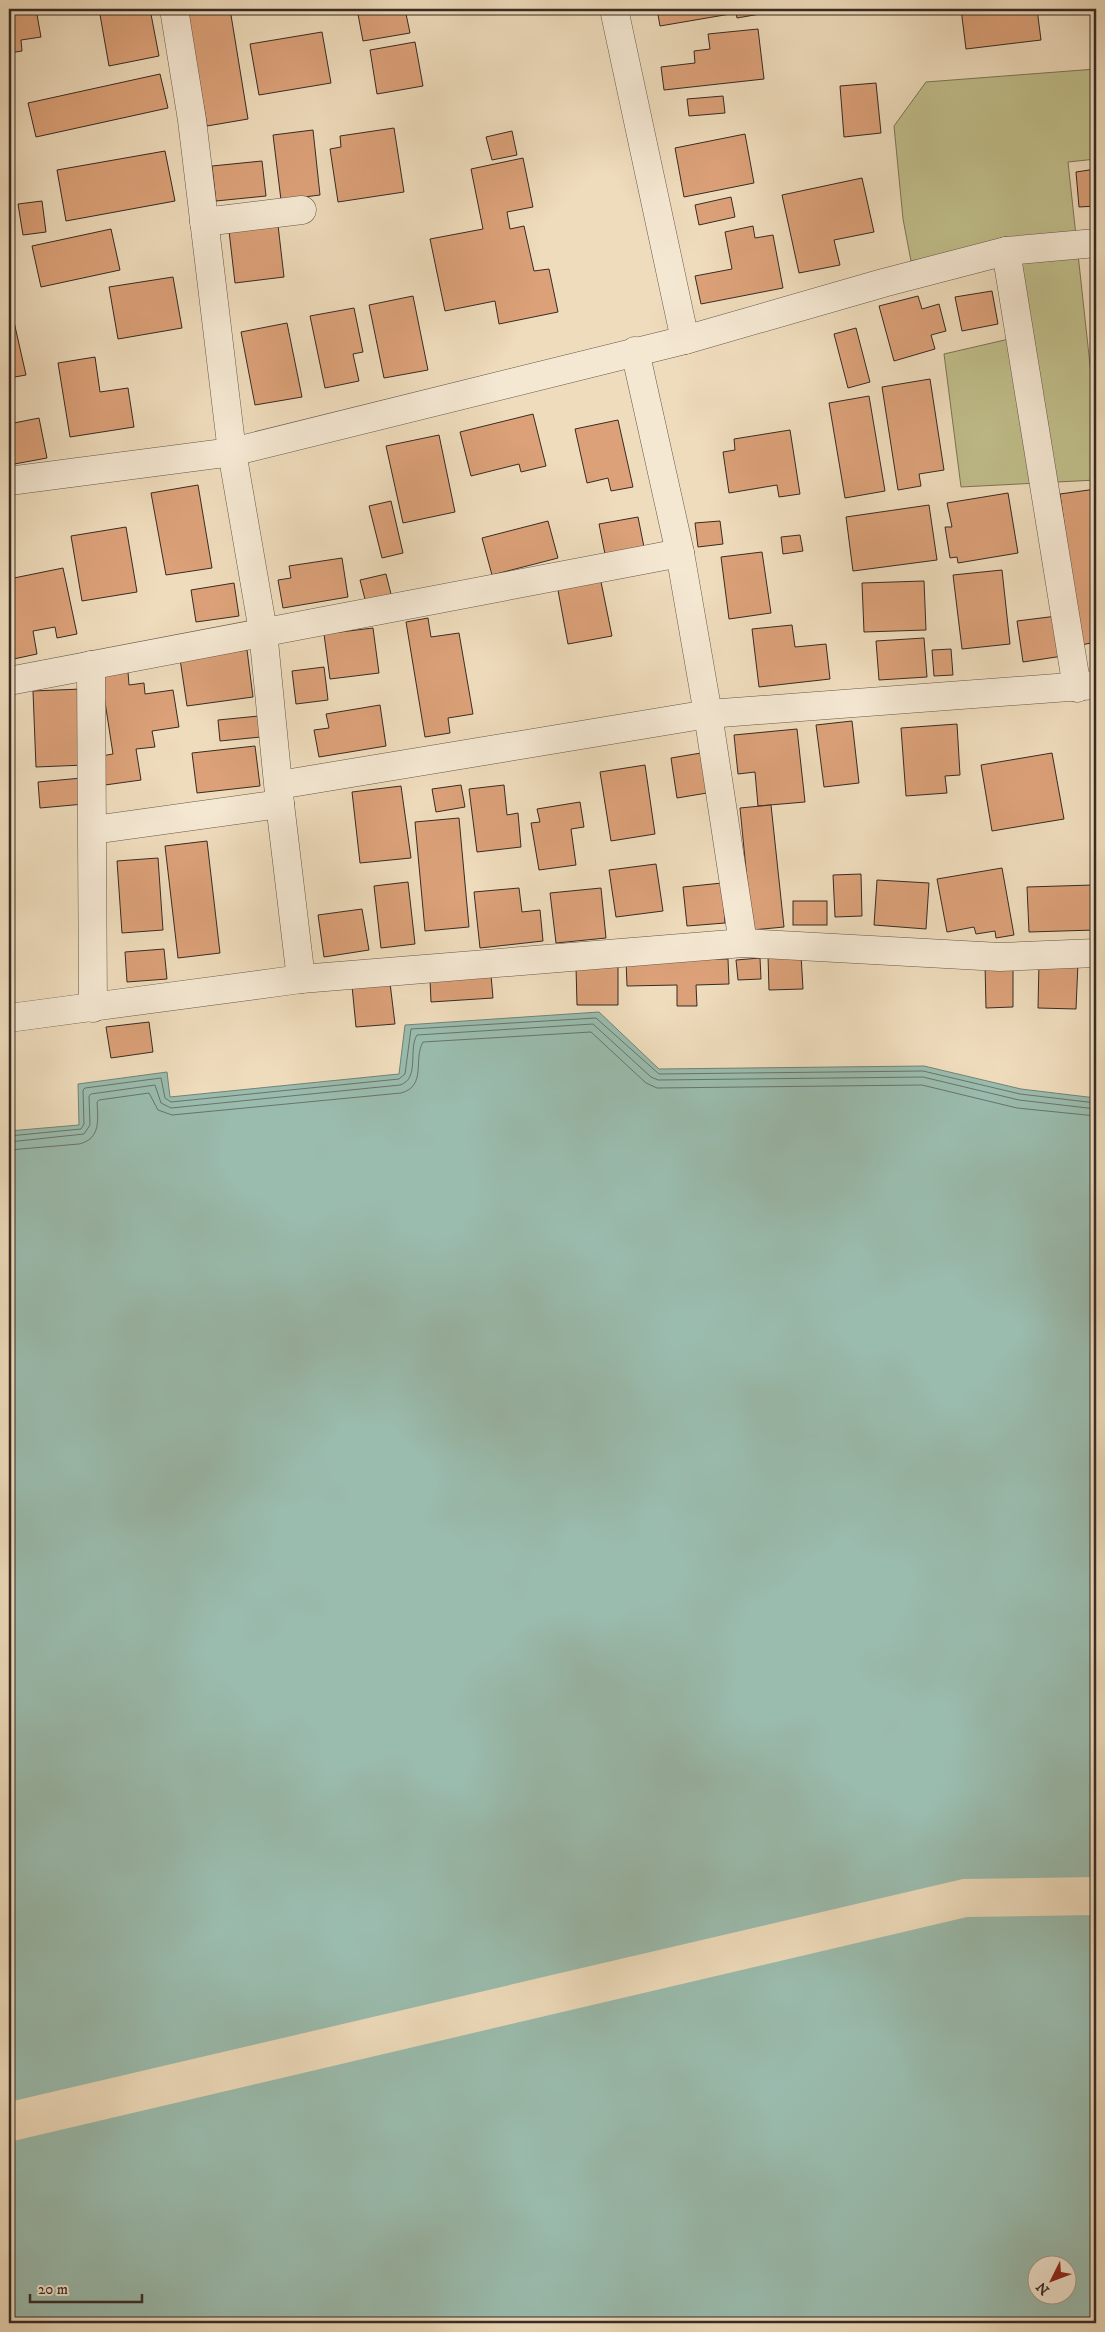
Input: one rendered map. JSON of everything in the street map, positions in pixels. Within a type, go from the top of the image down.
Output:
[{"type":"street","points":[[174,9],[192,120],[232,452],[263,631],[301,978]]},
{"type":"street","points":[[614,9],[685,340]]},
{"type":"street","points":[[204,222],[302,210]]},
{"type":"street","points":[[9,481],[232,452],[685,340],[882,283],[1006,252],[1096,243]]},
{"type":"street","points":[[93,830],[708,714],[1087,686],[1006,252]]},
{"type":"street","points":[[635,351],[680,553],[708,714],[743,943]]},
{"type":"street","points":[[9,681],[263,631],[680,553]]},
{"type":"street","points":[[91,665],[93,1008]]},
{"type":"street","points":[[9,1018],[301,978],[743,943],[1000,957],[1096,953]]},
{"type":"shaded area","points":[[1096,69],[1096,159],[1068,162],[1096,420],[1096,480],[961,487],[944,354],[1009,339],[996,244],[911,261],[903,219],[894,126],[926,82]]},
{"type":"water","points":[[599,1012],[659,1069],[924,1066],[1021,1089],[1096,1098],[1096,2323],[9,2323],[9,1131],[79,1125],[78,1084],[167,1072],[170,1097],[399,1074],[405,1025]]},
{"type":"pier","points":[[1096,1877],[1096,1915],[967,1917],[9,2142],[9,2102],[963,1879]]},
{"type":"building","points":[[9,9],[36,9],[41,37],[21,40],[22,51],[9,53]]},
{"type":"building","points":[[99,9],[150,9],[159,56],[109,66]]},
{"type":"building","points":[[187,9],[230,9],[248,119],[207,126]]},
{"type":"building","points":[[357,9],[405,9],[410,33],[363,41]]},
{"type":"building","points":[[657,9],[789,9],[737,18],[736,13],[660,26]]},
{"type":"building","points":[[961,9],[1037,9],[1041,40],[966,49]]},
{"type":"building","points":[[758,29],[764,79],[664,90],[661,67],[695,63],[694,51],[710,49],[708,34]]},
{"type":"building","points":[[322,32],[331,83],[259,95],[250,44]]},
{"type":"building","points":[[415,42],[423,86],[377,94],[370,50]]},
{"type":"building","points":[[160,74],[168,108],[36,137],[28,103]]},
{"type":"building","points":[[876,83],[881,133],[844,137],[840,86]]},
{"type":"building","points":[[723,96],[725,113],[689,116],[687,99]]},
{"type":"building","points":[[394,128],[404,192],[338,202],[330,149],[341,147],[340,136]]},
{"type":"building","points":[[313,130],[320,195],[281,200],[273,135]]},
{"type":"building","points":[[512,131],[517,155],[492,160],[486,137]]},
{"type":"building","points":[[745,134],[754,183],[684,197],[675,148]]},
{"type":"building","points":[[165,151],[175,201],[66,221],[57,170]]},
{"type":"building","points":[[523,158],[533,207],[507,212],[510,229],[524,226],[534,271],[549,269],[558,312],[499,324],[495,301],[445,311],[430,239],[483,229],[471,169]]},
{"type":"building","points":[[262,161],[266,196],[216,201],[212,166]]},
{"type":"building","points":[[1096,169],[1096,206],[1079,207],[1076,172]]},
{"type":"building","points":[[862,178],[874,232],[834,240],[840,265],[799,273],[782,195]]},
{"type":"building","points":[[731,197],[735,217],[699,225],[695,205]]},
{"type":"building","points":[[42,201],[46,232],[23,235],[18,204]]},
{"type":"building","points":[[278,225],[284,277],[235,283],[229,231]]},
{"type":"building","points":[[753,226],[755,238],[773,235],[783,288],[701,304],[695,276],[732,269],[725,232]]},
{"type":"building","points":[[111,229],[120,270],[41,287],[32,246]]},
{"type":"building","points":[[173,277],[182,328],[118,339],[109,287]]},
{"type":"building","points":[[992,291],[998,324],[962,331],[955,297]]},
{"type":"building","points":[[413,296],[428,370],[384,378],[369,305]]},
{"type":"building","points":[[918,296],[922,309],[939,304],[946,331],[931,335],[935,349],[894,361],[879,306]]},
{"type":"building","points":[[354,308],[363,352],[353,354],[359,381],[325,388],[310,316]]},
{"type":"building","points":[[9,313],[12,313],[26,375],[9,378]]},
{"type":"building","points":[[287,323],[302,397],[255,405],[241,332]]},
{"type":"building","points":[[856,328],[870,382],[848,388],[834,334]]},
{"type":"building","points":[[95,357],[100,392],[128,388],[134,427],[70,437],[58,363]]},
{"type":"building","points":[[930,379],[944,470],[919,474],[921,486],[898,490],[882,387]]},
{"type":"building","points":[[869,396],[885,491],[845,498],[829,403]]},
{"type":"building","points":[[533,414],[546,466],[521,472],[519,464],[471,476],[460,432]]},
{"type":"building","points":[[39,418],[47,458],[9,465],[9,424]]},
{"type":"building","points":[[618,420],[633,487],[611,491],[608,478],[587,483],[575,429]]},
{"type":"building","points":[[790,430],[800,494],[779,497],[777,485],[729,493],[723,452],[735,450],[734,439]]},
{"type":"building","points":[[439,435],[455,512],[403,523],[386,446]]},
{"type":"building","points":[[198,485],[212,568],[166,575],[151,493]]},
{"type":"building","points":[[1096,489],[1096,642],[1081,645],[1060,494]]},
{"type":"building","points":[[1008,493],[1018,553],[958,563],[957,557],[950,558],[945,527],[952,527],[947,503]]},
{"type":"building","points":[[391,501],[403,553],[382,558],[369,506]]},
{"type":"building","points":[[929,505],[937,560],[853,571],[846,517]]},
{"type":"building","points":[[638,517],[644,547],[605,554],[599,524]]},
{"type":"building","points":[[548,521],[558,558],[492,575],[482,538]]},
{"type":"building","points":[[720,521],[723,544],[698,547],[695,523]]},
{"type":"building","points":[[126,527],[137,592],[82,601],[71,536]]},
{"type":"building","points":[[800,535],[803,551],[783,554],[781,537]]},
{"type":"building","points":[[762,552],[771,613],[729,619],[721,557]]},
{"type":"building","points":[[342,558],[348,597],[283,608],[278,580],[291,578],[289,566]]},
{"type":"building","points":[[63,568],[77,634],[57,638],[55,627],[33,631],[37,654],[9,660],[9,579]]},
{"type":"building","points":[[1002,570],[1010,644],[962,649],[953,575]]},
{"type":"building","points":[[386,574],[392,598],[366,603],[360,580]]},
{"type":"building","points":[[600,577],[612,636],[568,644],[557,585]]},
{"type":"building","points":[[924,581],[926,630],[864,632],[862,583]]},
{"type":"building","points":[[234,583],[239,616],[196,622],[191,590]]},
{"type":"building","points":[[1057,616],[1063,656],[1023,662],[1017,621]]},
{"type":"building","points":[[428,618],[431,637],[459,633],[473,714],[448,718],[450,733],[425,737],[406,622]]},
{"type":"building","points":[[792,625],[795,647],[826,644],[830,679],[759,687],[752,629]]},
{"type":"building","points":[[373,628],[379,673],[330,679],[324,634]]},
{"type":"building","points":[[924,638],[927,677],[879,680],[876,641]]},
{"type":"building","points":[[951,649],[953,675],[934,676],[932,650]]},
{"type":"building","points":[[247,650],[253,697],[187,706],[180,659]]},
{"type":"building","points":[[324,667],[328,700],[296,704],[292,671]]},
{"type":"building","points":[[128,672],[129,685],[144,683],[145,694],[173,690],[179,727],[152,731],[155,747],[136,749],[141,780],[105,785],[101,756],[113,754],[101,676]]},
{"type":"building","points":[[81,689],[85,765],[36,767],[33,691]]},
{"type":"building","points":[[380,705],[386,746],[319,757],[314,730],[329,728],[326,714]]},
{"type":"building","points":[[259,716],[261,737],[220,741],[218,720]]},
{"type":"building","points":[[852,721],[859,783],[824,787],[816,725]]},
{"type":"building","points":[[957,724],[960,775],[945,776],[947,793],[906,796],[901,728]]},
{"type":"building","points":[[797,729],[805,802],[758,806],[755,772],[738,774],[734,735]]},
{"type":"building","points":[[255,746],[260,786],[197,793],[192,753]]},
{"type":"building","points":[[701,753],[707,793],[677,798],[671,758]]},
{"type":"building","points":[[1052,753],[1064,819],[992,831],[981,765]]},
{"type":"building","points":[[645,765],[655,834],[611,841],[600,772]]},
{"type":"building","points":[[82,778],[84,804],[40,808],[38,782]]},
{"type":"building","points":[[461,785],[465,807],[436,812],[432,789]]},
{"type":"building","points":[[504,785],[507,815],[518,813],[521,847],[477,852],[469,789]]},
{"type":"building","points":[[401,786],[411,858],[360,863],[352,792]]},
{"type":"building","points":[[580,802],[584,827],[571,829],[576,865],[539,870],[531,823],[540,822],[537,809]]},
{"type":"building","points":[[771,805],[784,927],[752,930],[740,808]]},
{"type":"building","points":[[459,818],[469,927],[425,931],[415,822]]},
{"type":"building","points":[[207,841],[220,953],[178,958],[165,846]]},
{"type":"building","points":[[158,858],[163,930],[122,933],[117,861]]},
{"type":"building","points":[[656,864],[663,911],[616,917],[609,870]]},
{"type":"building","points":[[1002,868],[1014,935],[996,938],[995,931],[976,934],[974,927],[947,932],[937,879]]},
{"type":"building","points":[[861,874],[862,916],[835,917],[833,875]]},
{"type":"building","points":[[877,880],[929,883],[926,929],[874,925]]},
{"type":"building","points":[[408,882],[415,944],[381,948],[374,886]]},
{"type":"building","points":[[722,883],[725,923],[687,926],[683,887]]},
{"type":"building","points":[[1093,885],[1095,930],[1029,932],[1027,887]]},
{"type":"building","points":[[519,888],[522,912],[540,910],[543,941],[480,948],[474,892]]},
{"type":"building","points":[[601,888],[606,938],[556,943],[550,893]]},
{"type":"building","points":[[793,901],[827,901],[827,925],[793,925]]},
{"type":"building","points":[[362,909],[369,950],[324,957],[318,915]]},
{"type":"building","points":[[164,949],[167,979],[127,982],[125,952]]},
{"type":"building","points":[[801,955],[803,989],[769,990],[768,956]]},
{"type":"building","points":[[760,958],[761,979],[738,980],[736,960]]},
{"type":"building","points":[[728,959],[729,984],[696,985],[697,1006],[677,1006],[677,985],[627,986],[626,960]]},
{"type":"building","points":[[1039,962],[1078,963],[1076,1009],[1038,1008]]},
{"type":"building","points":[[985,964],[1013,964],[1013,1007],[986,1008]]},
{"type":"building","points":[[576,967],[618,967],[618,1005],[577,1005]]},
{"type":"building","points":[[491,975],[493,998],[431,1002],[430,979]]},
{"type":"building","points":[[390,983],[395,1024],[356,1027],[352,986]]},
{"type":"building","points":[[149,1022],[153,1052],[111,1058],[106,1027]]}]
